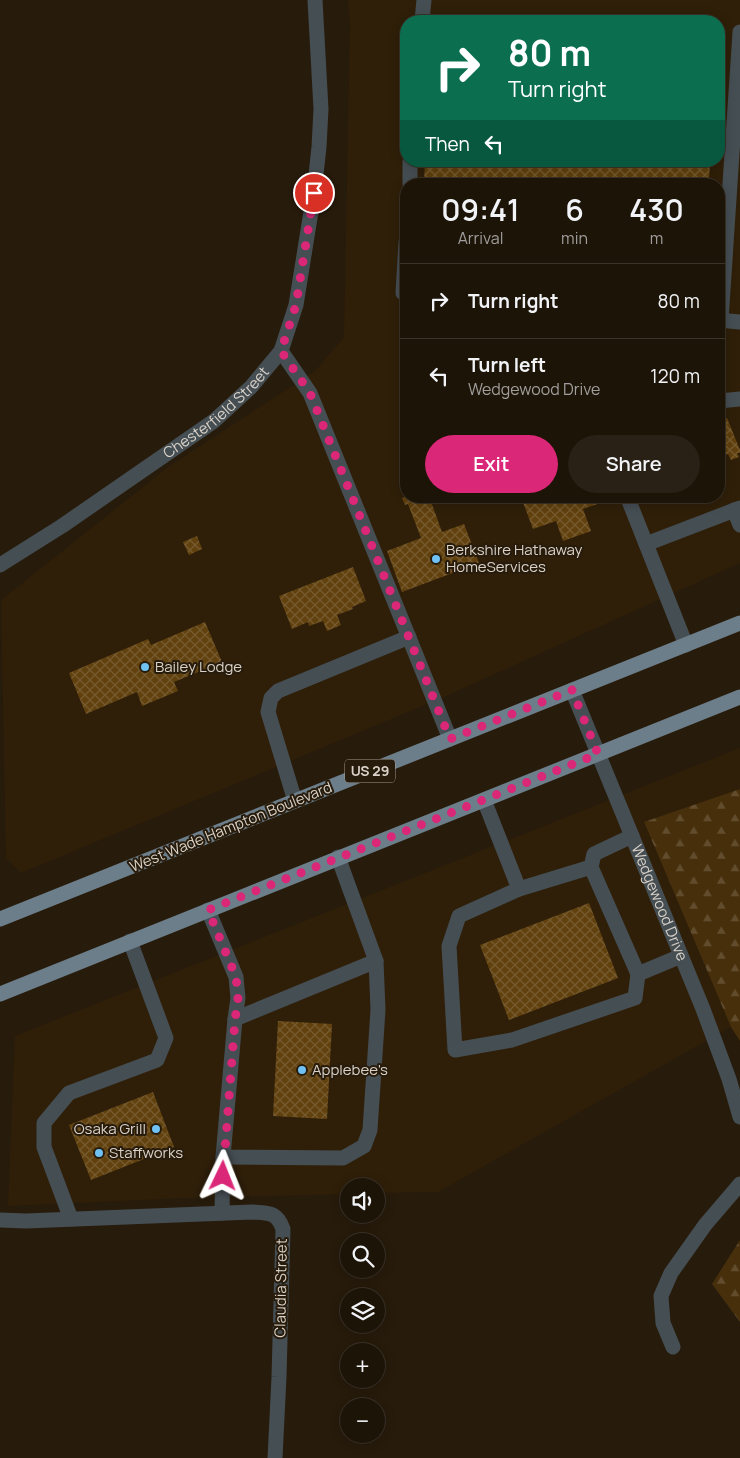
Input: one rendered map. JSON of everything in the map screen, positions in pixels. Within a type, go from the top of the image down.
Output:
[{"type":"main road","name":"West Wade Hampton Boulevard","points":[[0,919],[740,623]]},
{"type":"main road","points":[[0,994],[740,697]]},
{"type":"street","name":"Chesterfield Street","points":[[0,565],[62,526],[214,421],[251,387],[281,351],[296,305],[314,193],[319,147],[321,109],[315,0]]},
{"type":"street","points":[[423,15],[424,0]]},
{"type":"street","points":[[725,248],[740,32]]},
{"type":"street","points":[[725,320],[740,322]]},
{"type":"street","points":[[281,351],[310,393],[450,739]]},
{"type":"street","points":[[725,400],[740,399]]},
{"type":"street","points":[[630,503],[686,645]]},
{"type":"street","points":[[646,544],[737,509],[740,525]]},
{"type":"street","points":[[295,801],[268,712],[271,698],[278,691],[409,637]]},
{"type":"street","name":"Wedgewood Drive","points":[[572,690],[703,1009],[740,1117]]},
{"type":"street","points":[[484,800],[519,888]]},
{"type":"street","points":[[591,867],[519,888],[459,916],[449,946],[455,1050],[512,1040],[635,998],[638,974],[591,867],[594,854],[632,836]]},
{"type":"street","points":[[223,1157],[343,1158],[364,1146],[370,1130],[378,1010],[376,961],[338,858]]},
{"type":"street","points":[[208,910],[236,977],[238,998],[223,1157],[222,1213]]},
{"type":"street","points":[[71,1219],[44,1147],[44,1123],[69,1093],[157,1060],[166,1038],[130,942]]},
{"type":"street","points":[[638,974],[682,956]]},
{"type":"street","points":[[235,1020],[376,961]]},
{"type":"street","points":[[673,1347],[663,1323],[661,1296],[671,1273],[705,1225],[740,1184]]},
{"type":"street","name":"Claudia Street","points":[[0,1220],[26,1221],[252,1212],[271,1213],[279,1220],[283,1229],[275,1458]]},
{"type":"shaded area","points":[[348,0],[740,0],[740,563],[444,697],[21,873],[6,858],[1,600],[168,467],[315,371],[344,337],[350,24]]},
{"type":"shaded area","points":[[740,748],[740,789],[644,823],[731,1027],[438,1192],[385,1193],[385,1178],[340,1178],[340,1194],[184,1198],[8,1206],[15,1036]]},
{"type":"green space","points":[[740,789],[740,1041],[731,1027],[644,822]]},
{"type":"green space","points":[[740,1240],[740,1322],[712,1284]]},
{"type":"building","points":[[425,167],[710,167],[709,178],[424,178]]},
{"type":"building","points":[[727,418],[740,450],[740,453],[737,453],[739,457],[731,460],[728,454],[725,455],[725,419]]},
{"type":"building","points":[[404,503],[432,503],[442,532],[464,524],[479,563],[402,592],[387,551],[421,538],[408,504],[405,505]]},
{"type":"building","points":[[523,503],[600,503],[583,509],[591,531],[563,541],[556,521],[533,529]]},
{"type":"building","points":[[197,536],[202,549],[189,555],[183,542]]},
{"type":"building","points":[[353,567],[366,601],[352,607],[353,609],[337,615],[341,625],[327,631],[323,621],[309,626],[308,622],[292,629],[279,596]]},
{"type":"building","name":"Bailey Lodge","points":[[205,622],[222,662],[174,682],[178,691],[142,706],[137,692],[86,714],[69,673],[148,639],[151,645]]},
{"type":"building","points":[[589,903],[618,978],[509,1020],[480,945]]},
{"type":"building","name":"Applebee's","points":[[278,1021],[332,1024],[327,1119],[273,1116]]},
{"type":"building","points":[[153,1092],[174,1147],[91,1180],[69,1125]]},
{"type":"place","name":"Berkshire Hathaway HomeServices","points":[[436,559]]},
{"type":"place","name":"Bailey Lodge","points":[[145,667]]},
{"type":"place","name":"Applebee's","points":[[302,1070]]},
{"type":"place","name":"Osaka Grill","points":[[156,1129]]},
{"type":"place","name":"Staffworks","points":[[99,1153]]},
{"type":"route","points":[[223,1176],[223,1157],[238,998],[236,977],[208,910],[598,754],[572,690],[450,739],[310,393],[281,351],[296,305],[314,193]]}]
